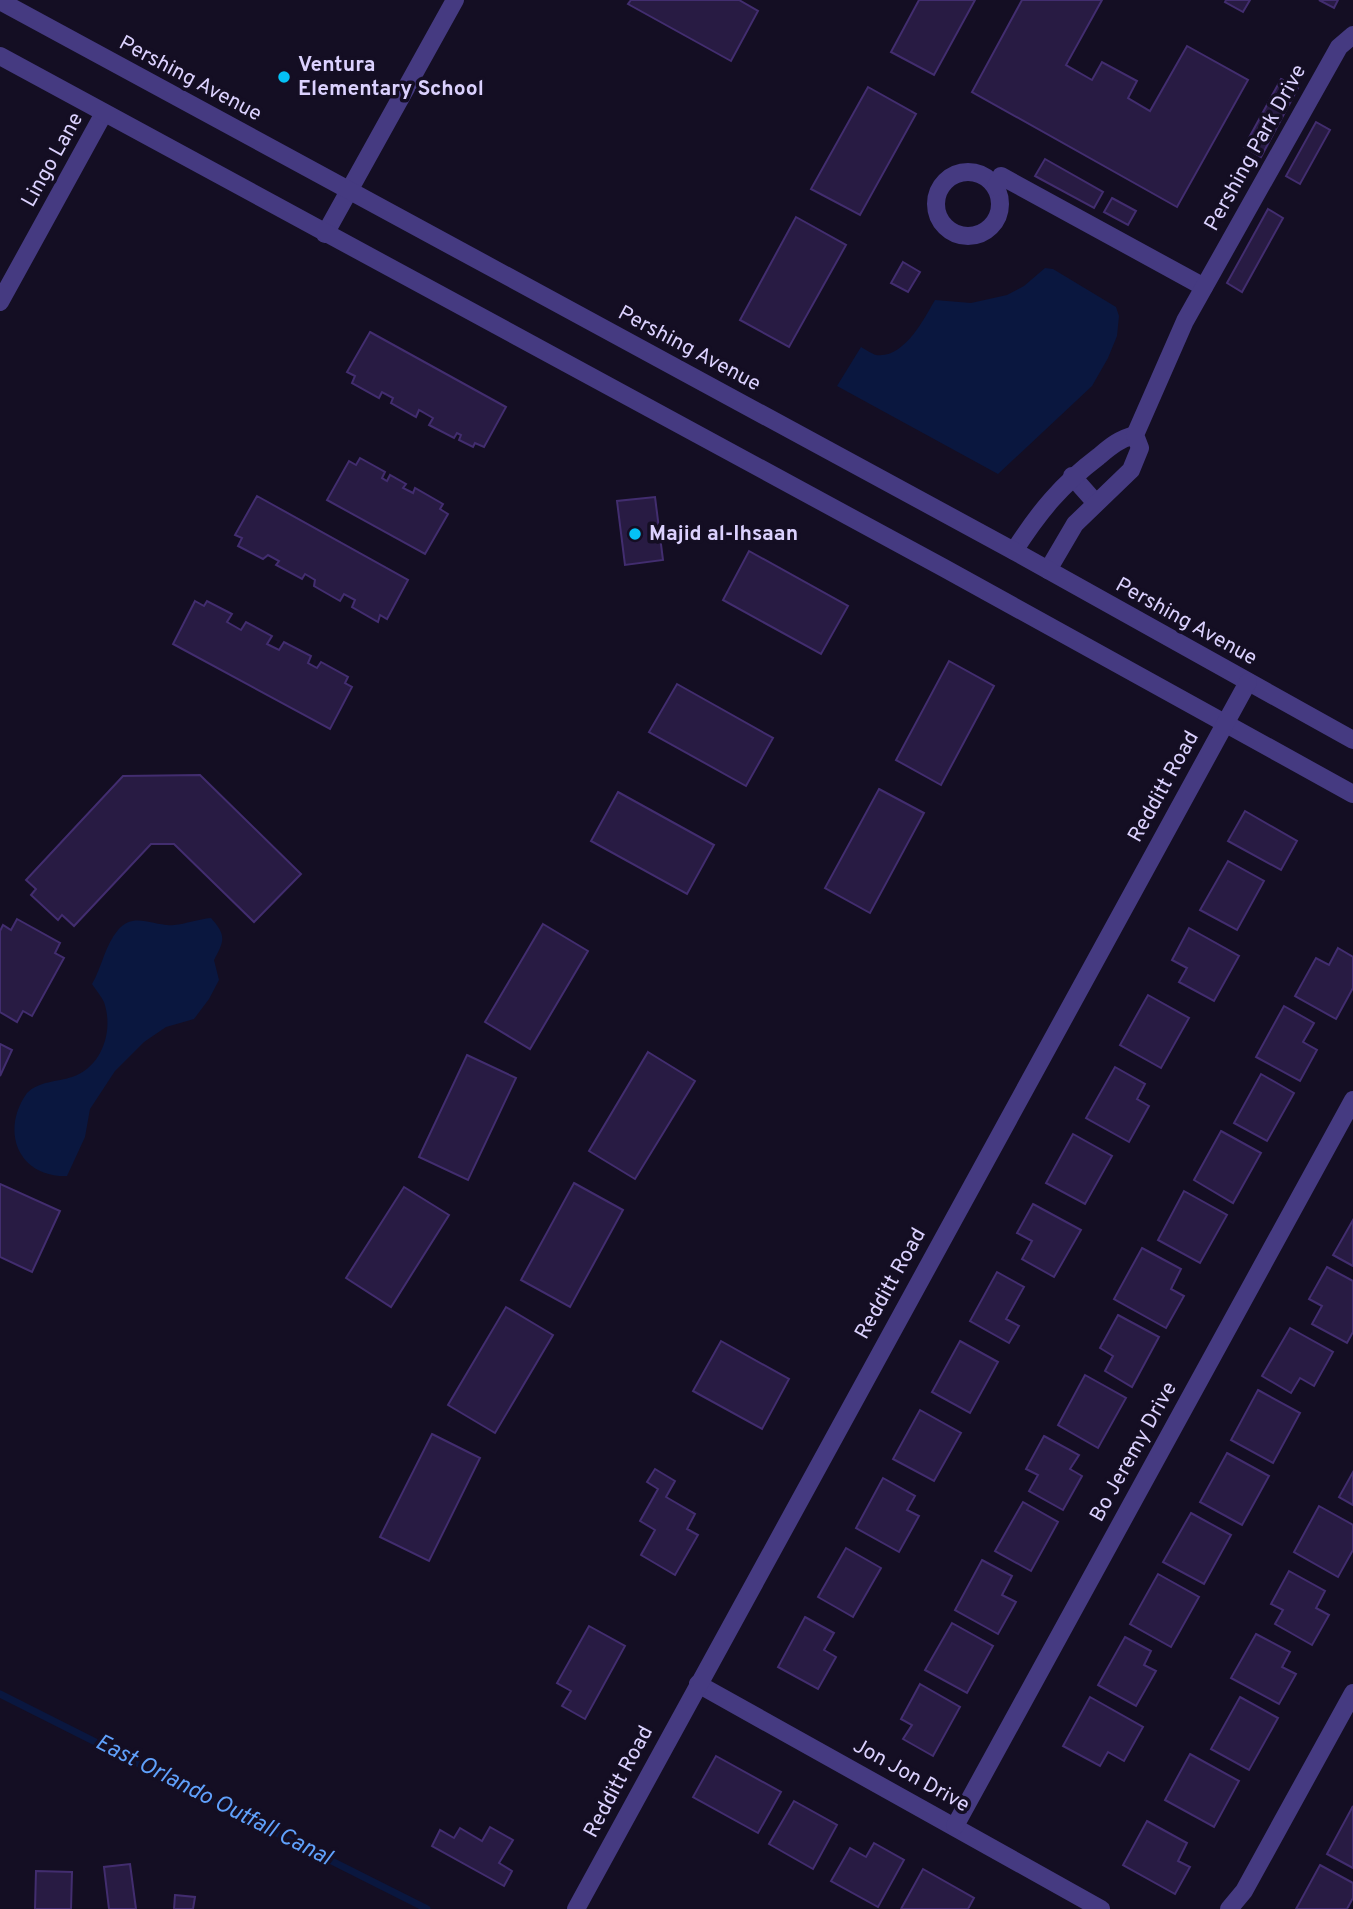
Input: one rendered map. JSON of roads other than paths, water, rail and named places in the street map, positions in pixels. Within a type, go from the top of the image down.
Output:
[{"type":"street","points":[[326,234],[456,0]]},
{"type":"street","name":"Pershing Avenue","points":[[0,1],[1014,551],[1353,740]]},
{"type":"street","name":"Pershing Park Drive","points":[[1048,570],[1074,524],[1131,470],[1140,448],[1135,435],[1185,321],[1339,47],[1353,35]]},
{"type":"street","points":[[0,56],[1353,793]]},
{"type":"street","name":"Lingo Lane","points":[[0,302],[104,113]]},
{"type":"street","points":[[996,187],[1001,176],[1204,287]]},
{"type":"street","points":[[1014,551],[1036,515],[1072,476],[1120,438],[1135,435]]},
{"type":"street","points":[[1072,476],[1096,502]]},
{"type":"street","name":"Redditt Road","points":[[576,1909],[1248,682]]},
{"type":"street","name":"Bo Jeremy Drive","points":[[955,1826],[1353,1100]]},
{"type":"street","name":"Jon Jon Drive","points":[[698,1684],[1101,1909]]},
{"type":"street","points":[[1229,1909],[1244,1891],[1353,1693]]},
{"type":"water","points":[[1045,268],[1053,269],[1116,307],[1119,316],[1117,336],[1092,386],[998,474],[837,386],[861,347],[876,355],[895,351],[912,336],[935,300],[971,303],[1007,295],[1024,286]]},
{"type":"water","points":[[211,918],[222,938],[214,960],[219,980],[209,999],[194,1019],[166,1027],[144,1042],[115,1071],[90,1109],[85,1137],[67,1176],[36,1169],[18,1149],[15,1122],[19,1108],[32,1089],[72,1077],[82,1072],[98,1057],[106,1036],[107,1013],[104,1002],[92,984],[118,930],[131,921],[174,925]]},
{"type":"waterway","name":"East Orlando Outfall Canal","points":[[0,1694],[427,1909]]},
{"type":"place","name":"Ventura Elementary School","points":[[284,77]]},
{"type":"place","name":"Majid al-Ihsaan","points":[[635,534]]}]
